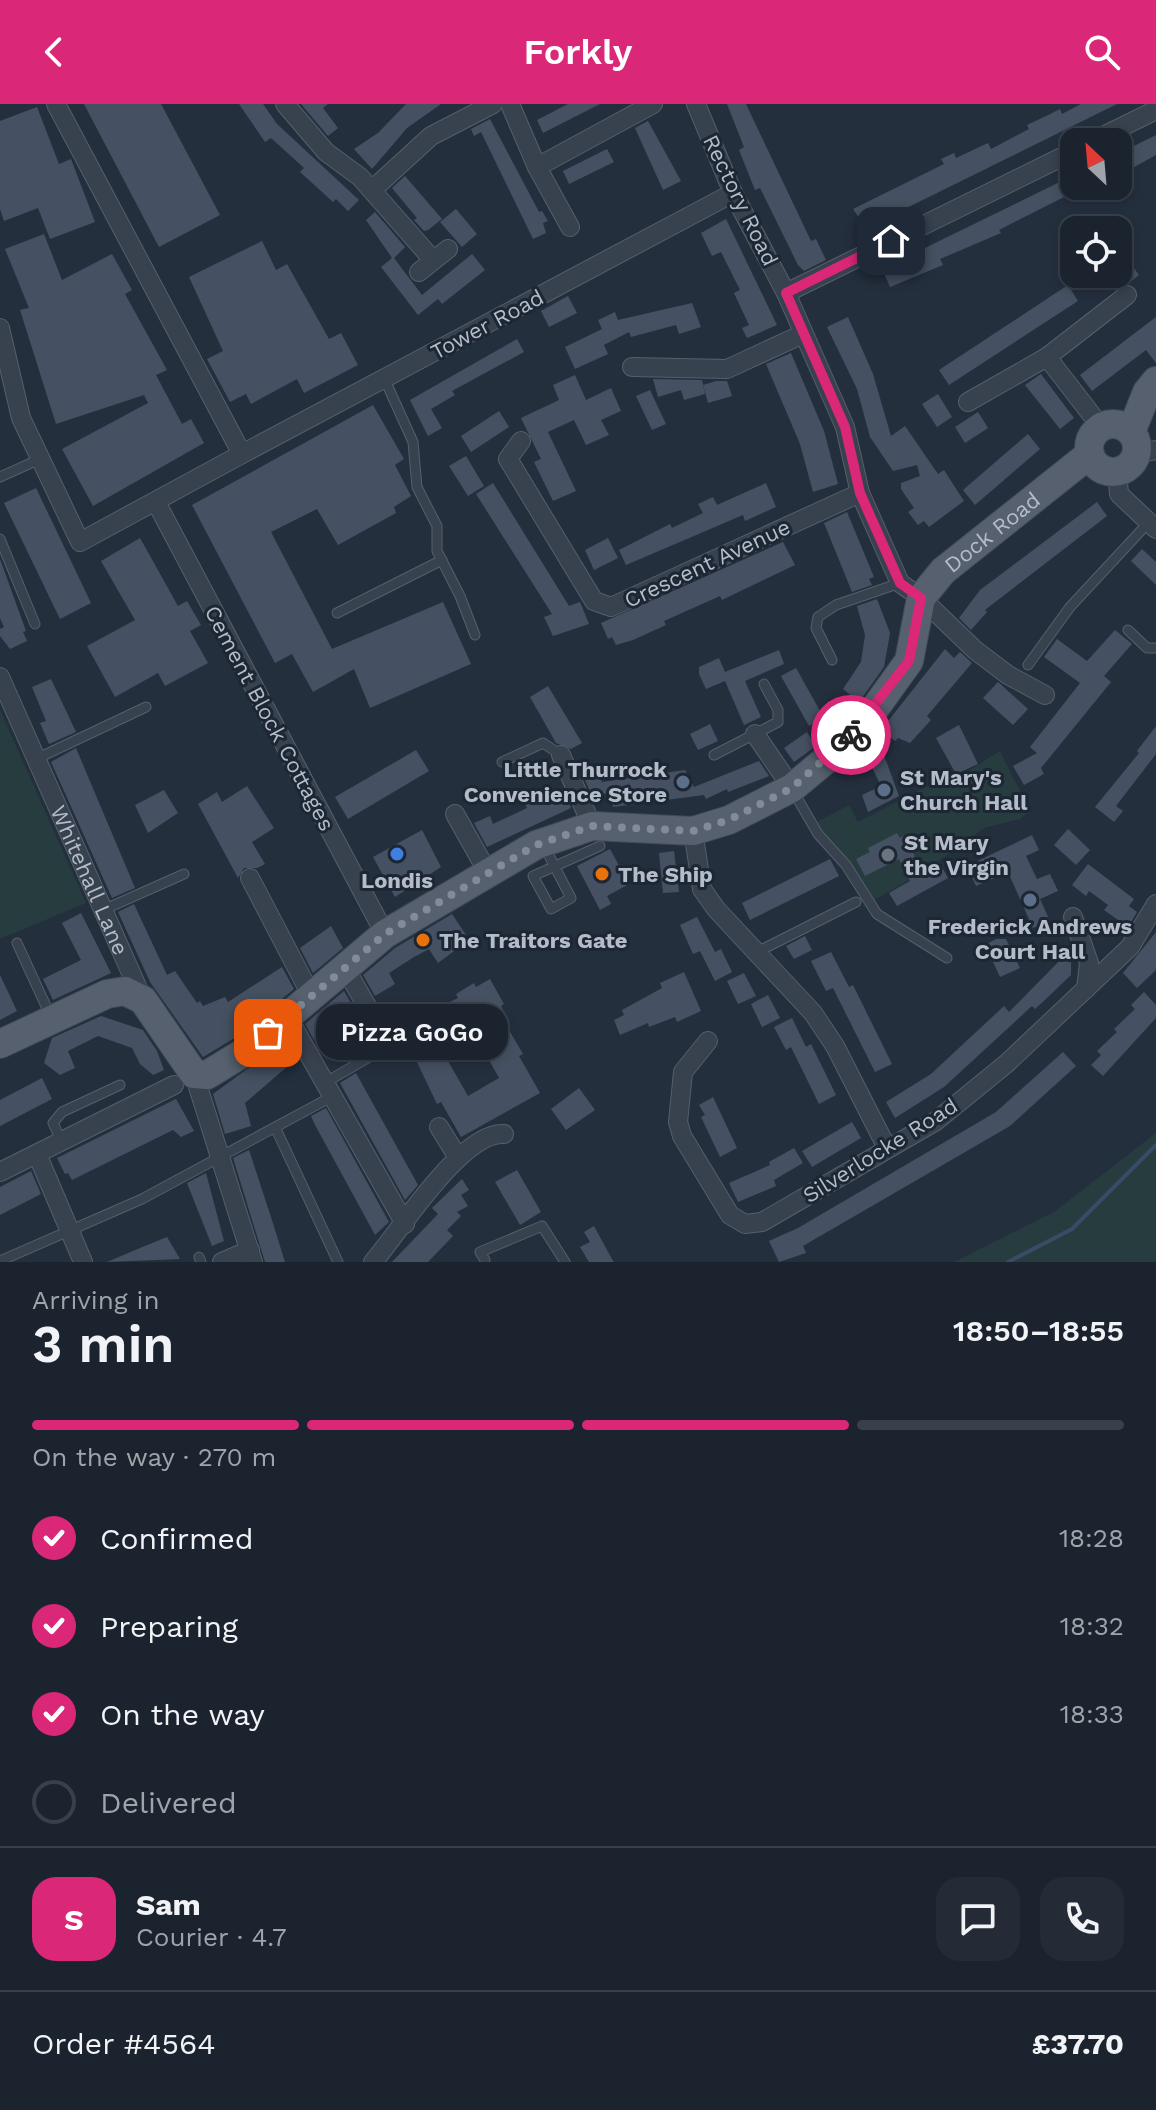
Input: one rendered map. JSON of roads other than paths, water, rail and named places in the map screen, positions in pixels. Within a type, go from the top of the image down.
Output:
[{"type":"main road","points":[[1135,452],[1147,392],[1156,381]]},
{"type":"main road","points":[[1101,427],[1117,424],[1135,452]]},
{"type":"main road","name":"Dock Road","points":[[184,1080],[207,1075],[248,1050],[385,934],[487,871],[596,836],[693,831],[729,820],[792,788],[834,753],[868,718],[909,661],[911,591],[943,571],[1090,454],[1091,439],[1101,427]]},
{"type":"main road","points":[[1090,454],[1097,466],[1135,452]]},
{"type":"main road","points":[[0,1044],[107,994],[125,991],[143,1000]]},
{"type":"main road","name":"Whitehall Lane","points":[[143,1000],[184,1080]]},
{"type":"street","points":[[56,104],[242,454]]},
{"type":"street","points":[[285,104],[326,152],[372,190],[426,266],[448,249]]},
{"type":"street","points":[[372,190],[431,136],[493,104]]},
{"type":"street","points":[[510,104],[537,167],[570,227]]},
{"type":"street","points":[[537,167],[653,104]]},
{"type":"street","name":"Rectory Road","points":[[696,104],[733,193],[786,293],[845,427],[860,493],[911,591]]},
{"type":"street","points":[[1119,128],[1156,110]]},
{"type":"street","points":[[786,293],[1060,158]]},
{"type":"street","name":"Tower Road","points":[[0,328],[21,418],[80,542],[733,193]]},
{"type":"street","points":[[968,402],[1047,357],[1127,295]]},
{"type":"street","points":[[632,367],[727,369],[803,334]]},
{"type":"street","points":[[1047,357],[1101,427]]},
{"type":"street","name":"Crescent Avenue","points":[[521,441],[508,459],[594,601],[611,607],[860,493]]},
{"type":"street","points":[[1135,452],[1119,494],[1152,526]]},
{"type":"street","name":"Cement Block Cottages","points":[[156,502],[385,934]]},
{"type":"street","points":[[911,591],[975,650],[1008,675],[1045,695]]},
{"type":"street","name":"Whitehall Lane","points":[[0,677],[143,1000]]},
{"type":"street","points":[[755,734],[792,788]]},
{"type":"street","points":[[561,755],[596,836]]},
{"type":"street","points":[[455,814],[487,871]]},
{"type":"street","points":[[693,831],[702,889],[813,1013],[835,1046],[887,1148]]},
{"type":"street","points":[[250,878],[311,995]]},
{"type":"street","name":"Silverlocke Road","points":[[708,1041],[683,1072],[678,1122],[682,1136],[730,1215],[745,1224],[762,1222],[936,1121],[1006,1064],[1130,947],[1156,904]]},
{"type":"street","points":[[1073,917],[1089,963],[1086,989]]},
{"type":"street","points":[[344,966],[377,1024]]},
{"type":"street","points":[[287,1016],[405,1224]]},
{"type":"street","points":[[0,1172],[184,1080],[221,1158],[251,1256],[222,1262]]},
{"type":"street","points":[[439,1127],[457,1156]]},
{"type":"street","points":[[373,1262],[457,1156],[494,1134],[504,1134]]},
{"type":"street","points":[[37,1154],[83,1262]]},
{"type":"lane","points":[[384,378],[413,442],[417,487],[437,526],[437,551],[475,635]]},
{"type":"lane","points":[[0,477],[40,459]]},
{"type":"lane","points":[[1028,665],[1070,607],[1152,526]]},
{"type":"lane","points":[[0,539],[35,624]]},
{"type":"lane","points":[[337,613],[442,560]]},
{"type":"lane","points":[[832,660],[816,628],[818,617],[836,605],[911,591]]},
{"type":"lane","points":[[1128,630],[1147,648],[1156,648]]},
{"type":"lane","points":[[714,755],[780,717],[764,684]]},
{"type":"lane","points":[[36,759],[146,707]]},
{"type":"lane","points":[[502,762],[543,743],[561,755]]},
{"type":"lane","points":[[792,788],[818,834],[846,865],[877,914],[947,958]]},
{"type":"lane","points":[[544,851],[571,898],[551,909],[533,876],[544,851]]},
{"type":"lane","points":[[103,910],[184,874]]},
{"type":"lane","points":[[757,952],[856,902]]},
{"type":"lane","points":[[17,943],[52,1020]]},
{"type":"lane","points":[[0,1261],[70,1231],[276,1129],[390,1045]]},
{"type":"lane","points":[[62,1142],[53,1123],[62,1112],[120,1085]]},
{"type":"lane","points":[[276,1129],[338,1262]]},
{"type":"lane","points":[[484,1261],[480,1252],[542,1226],[565,1262]]},
{"type":"waterway","points":[[1008,1262],[1072,1229],[1156,1145]]},
{"type":"place","name":"Little Thurrock Convenience Store","points":[[683,782]]},
{"type":"place","name":"St Mary's Church Hall","points":[[884,790]]},
{"type":"place","name":"Londis","points":[[397,854]]},
{"type":"place","name":"St Mary the Virgin","points":[[888,855]]},
{"type":"place","name":"The Ship","points":[[602,874]]},
{"type":"place","name":"Frederick Andrews Court Hall","points":[[1030,900]]},
{"type":"place","name":"The Traitors Gate","points":[[423,940]]},
{"type":"place","name":"Pizza GoGo","points":[[268,1033]]}]
